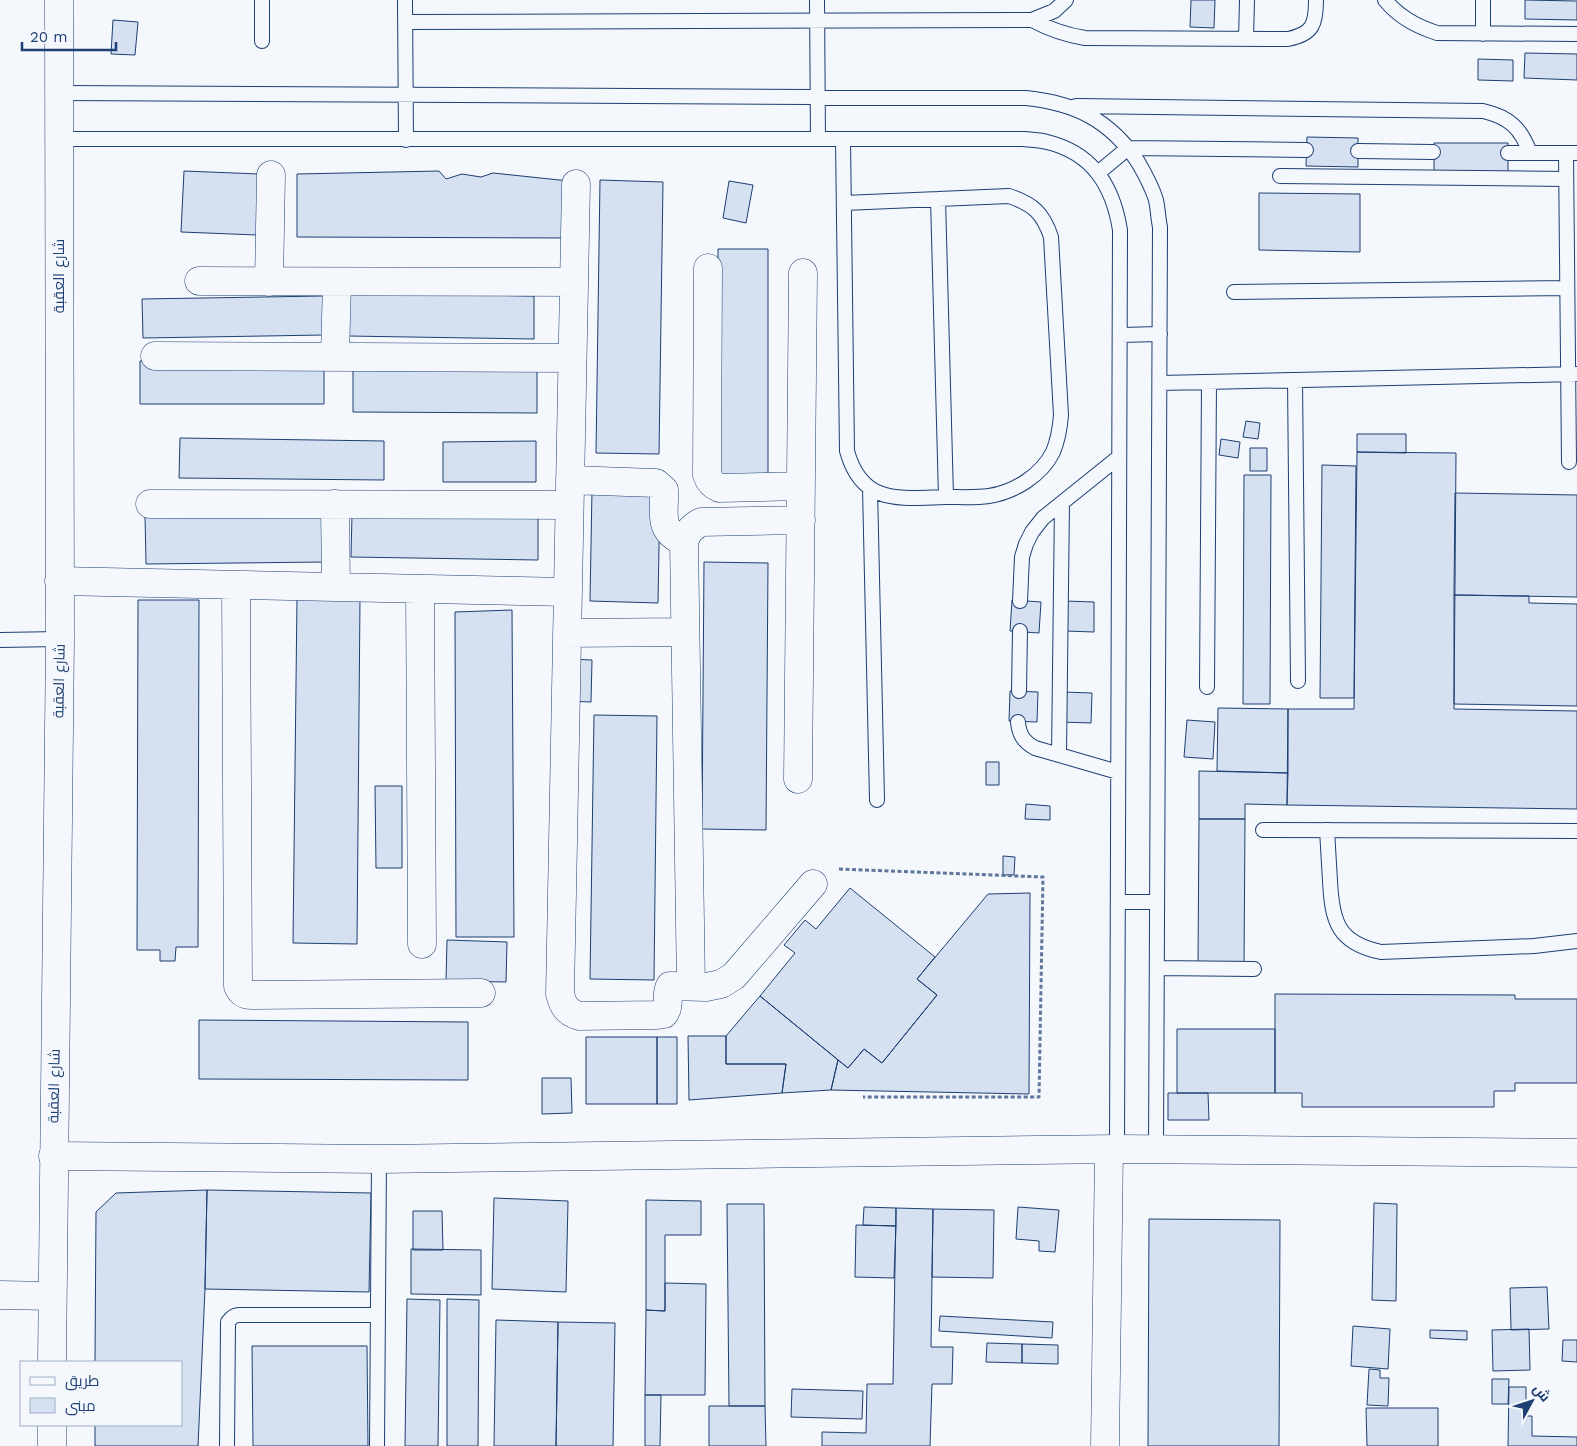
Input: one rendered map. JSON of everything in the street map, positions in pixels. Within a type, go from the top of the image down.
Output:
[{"type":"street","name":"شارع العقبة","points":[[52,1361],[60,639],[59,0]]},
{"type":"street","points":[[269,282],[272,175]]},
{"type":"street","points":[[576,184],[560,994],[563,1004],[569,1012],[579,1016],[664,1014],[668,1007],[668,990],[670,986],[706,987],[721,984],[734,976],[812,884]]},
{"type":"street","points":[[708,268],[707,475],[709,480],[719,488],[801,486]]},
{"type":"street","points":[[798,779],[803,273]]},
{"type":"street","points":[[199,281],[574,282]]},
{"type":"street","points":[[335,356],[337,282]]},
{"type":"street","points":[[155,356],[572,358]]},
{"type":"street","points":[[150,504],[335,504],[570,492],[656,483],[664,490],[664,516],[668,531],[674,537],[684,542]]},
{"type":"street","points":[[335,504],[336,588]]},
{"type":"street","points":[[691,986],[684,542],[687,533],[693,526],[701,522],[801,520]]},
{"type":"street","points":[[59,581],[568,592]]},
{"type":"street","points":[[236,585],[238,986],[240,992],[252,996],[481,993]]},
{"type":"street","points":[[420,589],[422,944]]},
{"type":"street","points":[[567,632],[686,632]]},
{"type":"street","points":[[54,1156],[379,1159],[1113,1150],[1577,1153]]},
{"type":"street","points":[[1105,1446],[1113,1150]]},
{"type":"street","points":[[0,1295],[52,1296]]},
{"type":"street","points":[[52,1426],[52,1446]]},
{"type":"lane","points":[[262,0],[262,41]]},
{"type":"lane","points":[[405,0],[406,140]]},
{"type":"lane","points":[[817,0],[818,139]]},
{"type":"lane","points":[[405,22],[818,19],[1032,20],[1054,10],[1066,0]]},
{"type":"lane","points":[[1246,39],[1247,0]]},
{"type":"lane","points":[[1032,20],[1058,32],[1085,38],[1288,40],[1300,37],[1310,30],[1316,18],[1316,0]]},
{"type":"lane","points":[[1385,0],[1405,19],[1420,28],[1437,33],[1577,34]]},
{"type":"lane","points":[[1483,0],[1483,34]]},
{"type":"lane","points":[[60,93],[1026,98],[1069,106],[1090,115],[1112,131],[1128,148],[1146,174],[1156,200],[1160,227],[1156,1150]]},
{"type":"lane","points":[[1069,106],[1483,111],[1496,114],[1509,121],[1519,130],[1526,141],[1530,153]]},
{"type":"lane","points":[[843,139],[847,451],[851,466],[859,478],[870,488],[884,496],[899,499],[988,496],[1007,492],[1025,483],[1040,470],[1052,454],[1059,435],[1061,415],[1052,245],[1047,223],[1038,211],[1025,201],[1010,196],[844,203]]},
{"type":"lane","points":[[59,140],[1024,139],[1046,142],[1065,148],[1083,159],[1098,173],[1114,202],[1120,230],[1118,902],[1113,1150]]},
{"type":"lane","points":[[1098,173],[1128,148],[1306,150]]},
{"type":"lane","points":[[1358,151],[1434,152]]},
{"type":"lane","points":[[1508,153],[1571,153],[1566,179],[1567,288],[1573,374],[1569,462]]},
{"type":"lane","points":[[1280,176],[1566,179]]},
{"type":"lane","points":[[938,199],[946,497]]},
{"type":"lane","points":[[1234,292],[1567,288]]},
{"type":"lane","points":[[1120,335],[1160,334]]},
{"type":"lane","points":[[1160,383],[1573,374]]},
{"type":"lane","points":[[1295,380],[1298,681]]},
{"type":"lane","points":[[1207,687],[1209,382]]},
{"type":"lane","points":[[1020,601],[1022,557],[1032,532],[1043,518],[1119,457]]},
{"type":"lane","points":[[870,488],[877,800]]},
{"type":"lane","points":[[1059,755],[1062,503]]},
{"type":"lane","points":[[1018,691],[1020,632]]},
{"type":"lane","points":[[0,640],[60,639]]},
{"type":"lane","points":[[1018,722],[1022,738],[1035,748],[1118,772]]},
{"type":"lane","points":[[1263,830],[1577,831]]},
{"type":"lane","points":[[1327,830],[1331,901],[1334,916],[1341,930],[1352,941],[1366,949],[1381,952],[1420,951],[1534,946],[1577,941]]},
{"type":"lane","points":[[1118,902],[1157,902]]},
{"type":"lane","points":[[1157,968],[1254,969]]},
{"type":"lane","points":[[376,1446],[379,1159]]},
{"type":"lane","points":[[227,1446],[228,1322],[231,1318],[236,1315],[377,1316]]},
{"type":"path","points":[[812,884],[824,868],[1042,877],[1039,1097],[863,1097]]},
{"type":"building","points":[[1191,0],[1215,0],[1214,28],[1190,27]]},
{"type":"building","points":[[1525,0],[1577,1],[1577,20],[1525,19]]},
{"type":"building","points":[[113,20],[138,22],[135,55],[111,54]]},
{"type":"building","points":[[1525,53],[1577,54],[1577,80],[1524,78]]},
{"type":"building","points":[[1478,59],[1513,60],[1513,81],[1478,80]]},
{"type":"building","points":[[1307,137],[1358,138],[1358,167],[1306,166]]},
{"type":"building","points":[[1434,143],[1508,143],[1508,173],[1434,173]]},
{"type":"building","points":[[184,171],[259,174],[257,235],[181,232]]},
{"type":"building","points":[[439,171],[446,179],[462,174],[481,177],[493,173],[569,181],[568,238],[297,237],[297,174]]},
{"type":"building","points":[[600,180],[663,182],[659,454],[596,453]]},
{"type":"building","points":[[729,181],[753,185],[746,223],[723,218]]},
{"type":"building","points":[[1259,193],[1360,194],[1360,252],[1259,250]]},
{"type":"building","points":[[718,249],[768,249],[768,479],[718,479]]},
{"type":"building","points":[[349,293],[534,296],[534,339],[348,336]]},
{"type":"building","points":[[323,296],[324,335],[143,338],[142,299]]},
{"type":"building","points":[[140,361],[324,362],[324,404],[140,404]]},
{"type":"building","points":[[353,365],[537,365],[537,413],[353,412]]},
{"type":"building","points":[[1246,421],[1260,423],[1258,439],[1243,437]]},
{"type":"building","points":[[1357,434],[1406,434],[1406,453],[1357,452]]},
{"type":"building","points":[[180,438],[384,441],[384,480],[179,478]]},
{"type":"building","points":[[1221,439],[1240,442],[1238,458],[1219,455]]},
{"type":"building","points":[[536,441],[536,482],[443,482],[443,442]]},
{"type":"building","points":[[1250,448],[1267,448],[1267,471],[1250,471]]},
{"type":"building","points":[[1357,452],[1456,453],[1454,709],[1577,711],[1577,809],[1287,805],[1288,709],[1354,709]]},
{"type":"building","points":[[1322,465],[1356,466],[1354,698],[1320,698]]},
{"type":"building","points":[[1244,475],[1271,475],[1270,704],[1243,704]]},
{"type":"building","points":[[592,490],[660,491],[658,603],[590,601]]},
{"type":"building","points":[[1455,493],[1577,495],[1577,597],[1454,595]]},
{"type":"building","points":[[325,512],[326,562],[146,564],[145,515]]},
{"type":"building","points":[[352,514],[538,517],[538,560],[351,557]]},
{"type":"building","points":[[704,562],[768,563],[766,830],[702,829]]},
{"type":"building","points":[[1454,595],[1529,596],[1529,603],[1577,604],[1577,706],[1454,704]]},
{"type":"building","points":[[297,597],[360,598],[357,944],[293,943]]},
{"type":"building","points":[[138,600],[199,600],[198,947],[176,947],[175,961],[160,961],[160,950],[137,950]]},
{"type":"building","points":[[1012,600],[1041,602],[1039,633],[1010,631]]},
{"type":"building","points":[[1065,601],[1094,602],[1094,632],[1065,631]]},
{"type":"building","points":[[512,610],[514,937],[456,937],[455,612]]},
{"type":"building","points":[[568,659],[592,660],[591,702],[566,701]]},
{"type":"building","points":[[1010,691],[1038,692],[1037,722],[1009,721]]},
{"type":"building","points":[[1063,692],[1092,693],[1091,723],[1061,722]]},
{"type":"building","points":[[1218,708],[1288,709],[1288,773],[1217,771]]},
{"type":"building","points":[[594,715],[657,716],[654,980],[590,979]]},
{"type":"building","points":[[1187,720],[1215,722],[1213,759],[1184,757]]},
{"type":"building","points":[[986,762],[999,762],[999,785],[986,785]]},
{"type":"building","points":[[1199,771],[1288,773],[1287,805],[1245,804],[1245,819],[1199,819]]},
{"type":"building","points":[[375,786],[402,786],[402,868],[376,868]]},
{"type":"building","points":[[1026,804],[1050,806],[1050,820],[1025,819]]},
{"type":"building","points":[[1199,819],[1245,819],[1244,966],[1198,965]]},
{"type":"building","points":[[1003,856],[1015,857],[1014,875],[1003,875]]},
{"type":"building","points":[[850,888],[935,957],[917,979],[937,995],[882,1063],[864,1049],[848,1068],[760,996],[795,953],[784,945],[805,920],[816,929]]},
{"type":"building","points":[[1030,893],[1029,1094],[831,1090],[838,1060],[848,1068],[864,1049],[882,1063],[937,995],[917,979],[988,894]]},
{"type":"building","points":[[447,940],[507,942],[506,982],[446,981]]},
{"type":"building","points":[[1275,994],[1515,995],[1515,999],[1577,999],[1577,1083],[1515,1083],[1515,1091],[1494,1091],[1494,1107],[1302,1107],[1302,1093],[1275,1093]]},
{"type":"building","points":[[760,996],[838,1060],[831,1090],[782,1093],[786,1064],[726,1064],[726,1036]]},
{"type":"building","points":[[199,1020],[468,1022],[468,1080],[199,1079]]},
{"type":"building","points":[[1177,1029],[1275,1029],[1275,1093],[1177,1093]]},
{"type":"building","points":[[688,1036],[726,1036],[726,1064],[786,1064],[782,1093],[689,1100]]},
{"type":"building","points":[[586,1037],[657,1037],[657,1104],[586,1104]]},
{"type":"building","points":[[657,1037],[677,1037],[677,1104],[657,1104]]},
{"type":"building","points":[[542,1078],[571,1078],[572,1113],[542,1114]]},
{"type":"building","points":[[1168,1093],[1208,1093],[1209,1120],[1168,1120]]},
{"type":"building","points":[[207,1190],[198,1446],[95,1446],[95,1426],[182,1426],[182,1361],[95,1361],[96,1212],[116,1193]]},
{"type":"building","points":[[207,1190],[371,1193],[369,1292],[205,1289]]},
{"type":"building","points":[[494,1198],[568,1201],[566,1292],[492,1289]]},
{"type":"building","points":[[646,1200],[701,1201],[701,1235],[665,1235],[665,1311],[646,1310]]},
{"type":"building","points":[[1374,1203],[1397,1204],[1396,1301],[1372,1300]]},
{"type":"building","points":[[727,1204],[764,1204],[765,1406],[729,1406]]},
{"type":"building","points":[[864,1207],[896,1208],[896,1226],[863,1225]]},
{"type":"building","points":[[1018,1207],[1059,1210],[1055,1252],[1039,1251],[1039,1241],[1016,1239]]},
{"type":"building","points":[[896,1208],[933,1209],[931,1347],[953,1347],[952,1384],[932,1384],[930,1446],[822,1446],[822,1432],[866,1433],[867,1384],[893,1384]]},
{"type":"building","points":[[933,1209],[994,1210],[993,1278],[932,1277]]},
{"type":"building","points":[[413,1211],[442,1211],[443,1250],[413,1250]]},
{"type":"building","points":[[1149,1219],[1280,1220],[1279,1446],[1148,1446]]},
{"type":"building","points":[[856,1225],[896,1226],[894,1278],[855,1277]]},
{"type":"building","points":[[411,1249],[481,1250],[481,1295],[411,1294]]},
{"type":"building","points":[[665,1283],[706,1284],[705,1395],[645,1395],[646,1310],[665,1311]]},
{"type":"building","points":[[1547,1287],[1549,1329],[1511,1330],[1510,1288]]},
{"type":"building","points":[[407,1299],[440,1300],[438,1446],[405,1446]]},
{"type":"building","points":[[447,1299],[479,1300],[478,1446],[447,1446]]},
{"type":"building","points":[[940,1316],[1053,1322],[1052,1338],[939,1331]]},
{"type":"building","points":[[496,1320],[558,1322],[556,1446],[494,1446]]},
{"type":"building","points":[[558,1322],[615,1323],[613,1446],[556,1446]]},
{"type":"building","points":[[1353,1326],[1390,1329],[1388,1369],[1351,1366]]},
{"type":"building","points":[[1529,1329],[1530,1370],[1493,1371],[1492,1330]]},
{"type":"building","points":[[1430,1330],[1467,1331],[1467,1340],[1430,1338]]},
{"type":"building","points":[[1563,1340],[1577,1340],[1577,1362],[1562,1361]]},
{"type":"building","points":[[987,1343],[1022,1344],[1022,1363],[986,1362]]},
{"type":"building","points":[[1022,1344],[1058,1345],[1058,1364],[1022,1363]]},
{"type":"building","points":[[252,1346],[367,1346],[368,1446],[253,1446]]},
{"type":"building","points":[[1369,1369],[1380,1370],[1380,1378],[1389,1378],[1388,1406],[1367,1405]]},
{"type":"building","points":[[1492,1379],[1509,1379],[1508,1404],[1492,1404]]},
{"type":"building","points":[[1509,1387],[1526,1387],[1526,1416],[1532,1416],[1532,1436],[1577,1437],[1577,1446],[1508,1446]]},
{"type":"building","points":[[792,1389],[863,1391],[862,1419],[791,1417]]},
{"type":"building","points":[[645,1395],[661,1395],[660,1446],[645,1446]]},
{"type":"building","points":[[709,1406],[765,1406],[766,1446],[709,1446]]},
{"type":"building","points":[[1366,1408],[1438,1408],[1438,1446],[1367,1446]]}]
